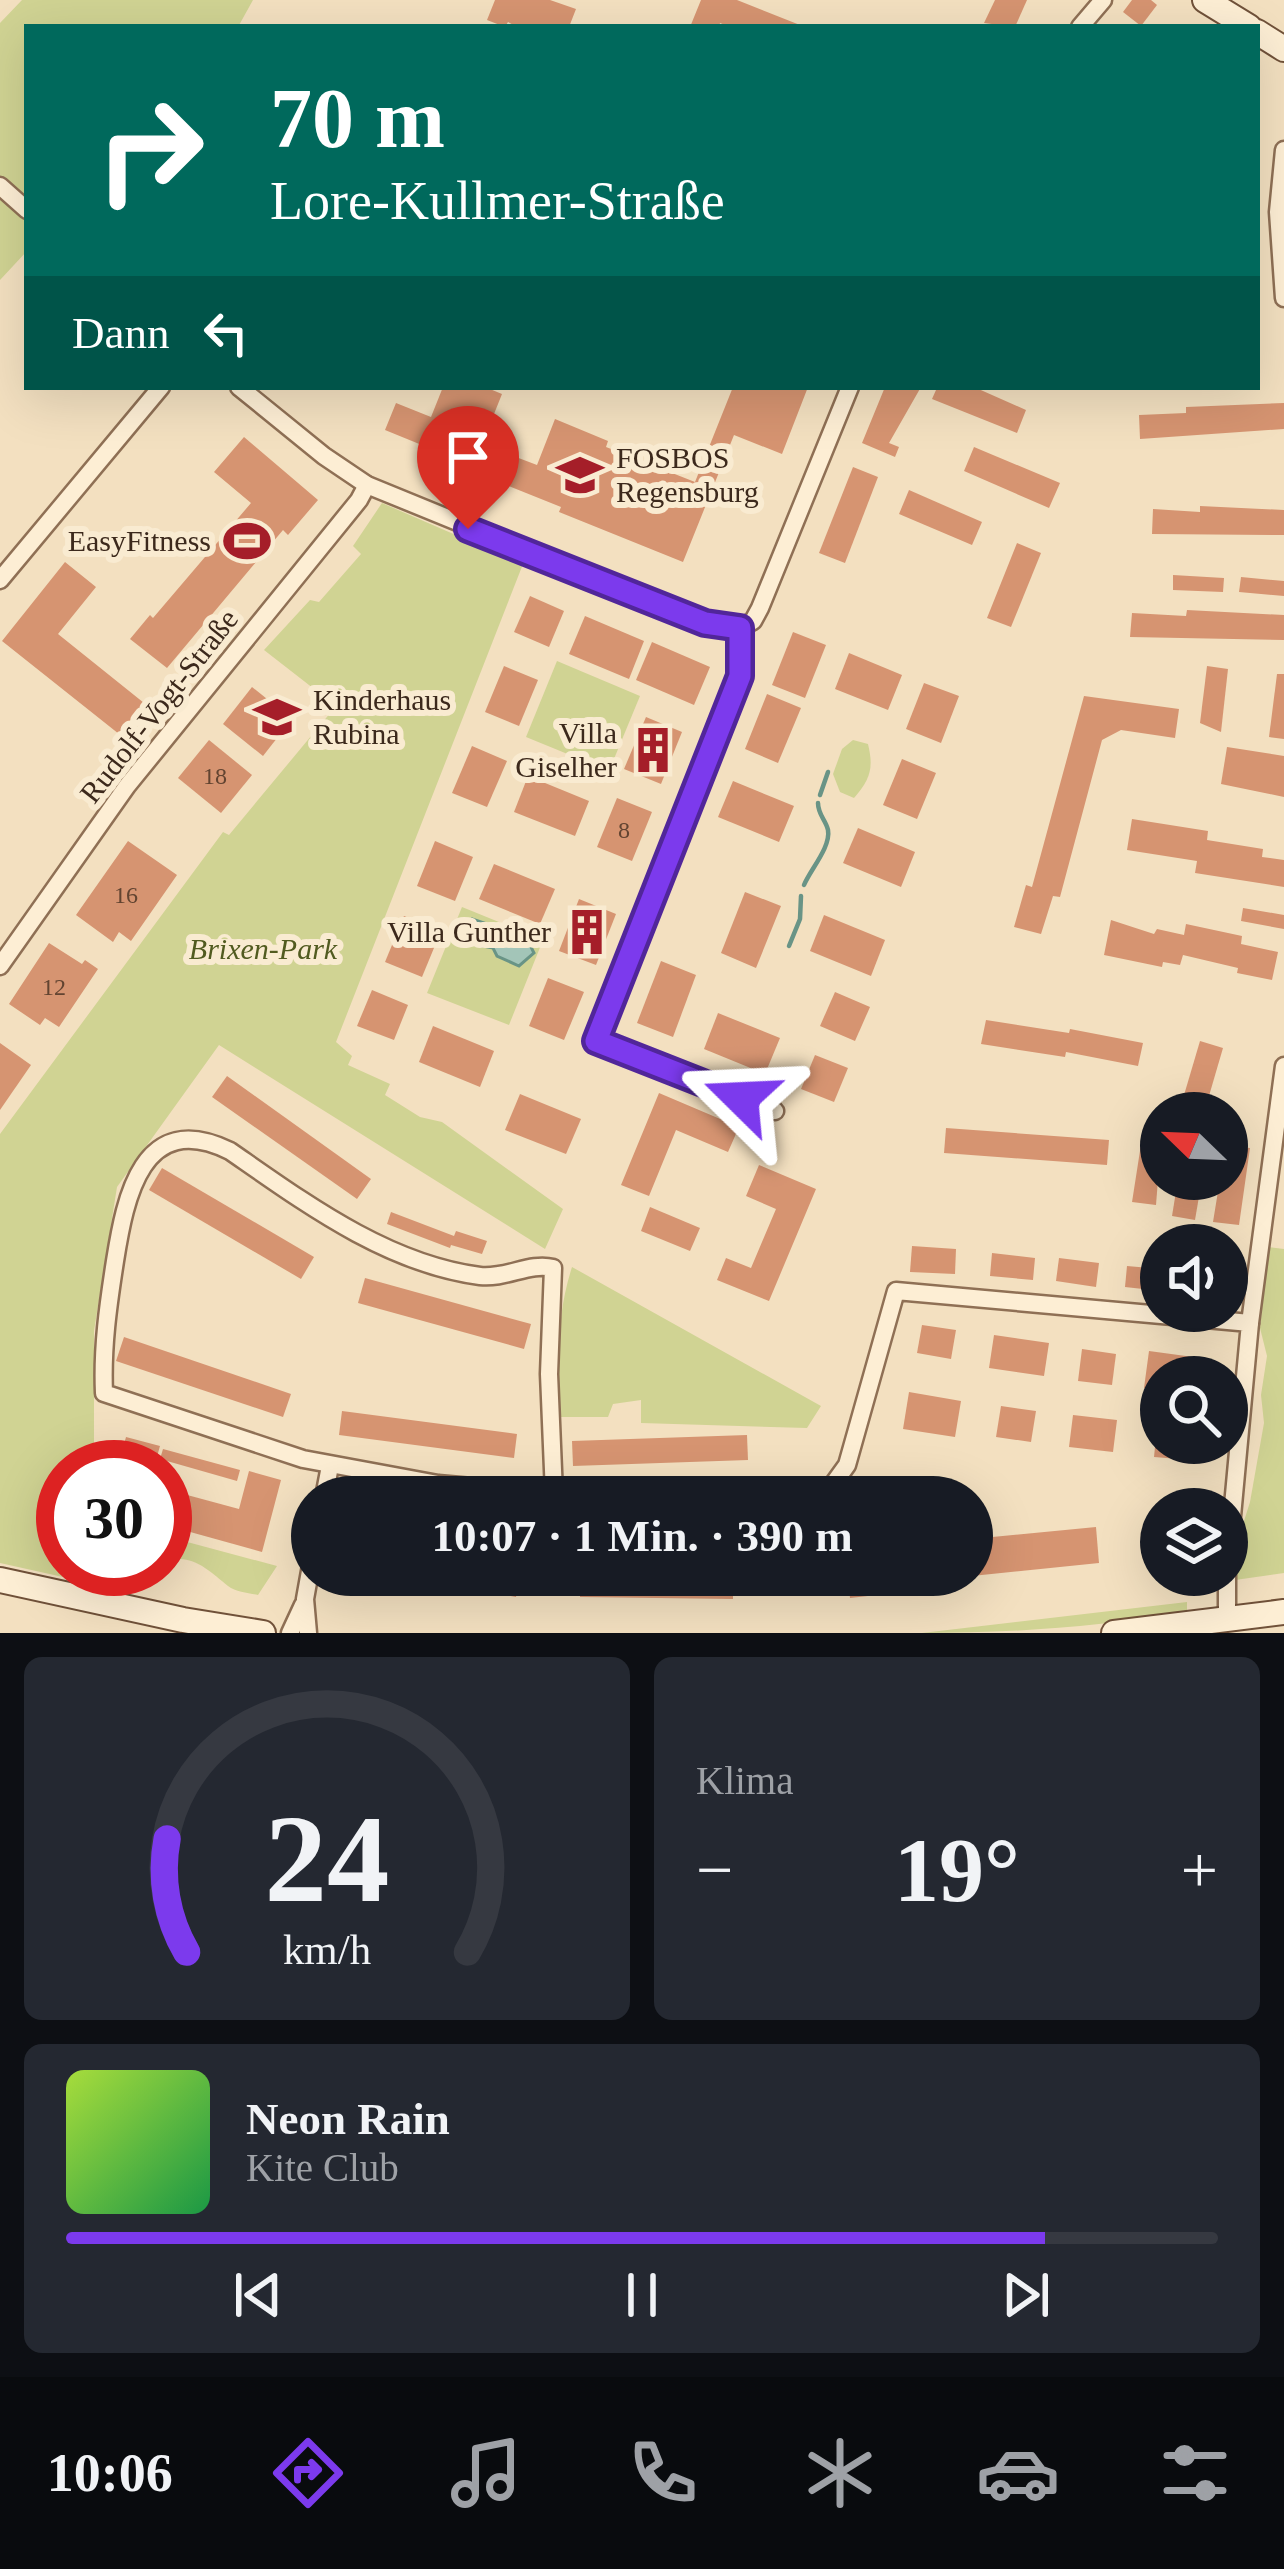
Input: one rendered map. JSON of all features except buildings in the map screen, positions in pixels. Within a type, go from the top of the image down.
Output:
[{"type":"street","points":[[1083,24],[1103,0]]},
{"type":"street","points":[[1205,0],[1244,24]]},
{"type":"street","points":[[1284,150],[1278,212],[1284,298]]},
{"type":"street","points":[[0,187],[24,207]]},
{"type":"street","points":[[0,580],[158,390]]},
{"type":"street","points":[[243,390],[367,485],[705,623],[740,628],[760,608],[849,390]]},
{"type":"street","name":"Rudolf-Vogt-Straße","points":[[0,966],[127,786],[367,485]]},
{"type":"street","points":[[740,628],[740,676],[596,1041],[775,1111]]},
{"type":"street","points":[[1235,1488],[1250,1323],[1284,1066]]},
{"type":"street","points":[[394,1476],[330,1466],[104,1394],[104,1332],[125,1200],[152,1153],[182,1142],[218,1145],[340,1224],[443,1267],[484,1276],[542,1265],[553,1268],[549,1374],[553,1476]]},
{"type":"street","points":[[839,1476],[847,1465],[896,1291],[1250,1323]]},
{"type":"street","points":[[328,1476],[330,1466]]},
{"type":"street","points":[[0,1580],[263,1633]]},
{"type":"street","points":[[290,1633],[306,1596]]},
{"type":"street","points":[[1227,1596],[1227,1619]]},
{"type":"street","points":[[305,1599],[308,1633]]},
{"type":"street","points":[[1114,1633],[1284,1612]]},
{"type":"green space","points":[[22,0],[253,0],[240,24],[24,24],[24,254],[0,280],[0,23]]},
{"type":"green space","name":"Brixen-Park","points":[[382,503],[523,564],[336,1042],[352,1056],[348,1065],[390,1084],[385,1095],[420,1117],[442,1122],[563,1209],[545,1249],[219,1045],[117,1187],[94,1331],[94,1440],[36,1440],[36,1571],[0,1563],[0,1134],[223,832],[229,835],[336,706],[264,650],[310,600],[319,602],[361,554],[353,546]]},
{"type":"green space","points":[[557,661],[640,696],[609,771],[526,737]]},
{"type":"green space","points":[[853,740],[868,744],[871,760],[867,779],[854,798],[840,792],[833,774],[842,749]]},
{"type":"green space","points":[[462,907],[543,940],[509,1025],[427,993]]},
{"type":"green space","points":[[1268,1247],[1284,1249],[1284,1573],[1248,1578],[1248,1508],[1264,1423],[1261,1395],[1267,1356],[1260,1328]]},
{"type":"green space","points":[[572,1267],[821,1406],[807,1428],[641,1423],[641,1400],[613,1404],[608,1417],[561,1417],[559,1341]]},
{"type":"green space","points":[[192,1543],[277,1566],[258,1595],[231,1588],[192,1562]]},
{"type":"green space","points":[[1187,1602],[1187,1612],[1121,1622],[922,1633]]},
{"type":"shaded area","points":[[472,919],[499,928],[506,936],[527,939],[534,953],[519,966],[497,956],[493,948],[467,943],[461,932]]},
{"type":"waterway","points":[[820,795],[828,772]]},
{"type":"waterway","points":[[804,885],[828,837],[818,803]]},
{"type":"waterway","points":[[789,946],[800,919],[801,896]]},
{"type":"place","name":"FOSBOS Regensburg","points":[[580,475]]},
{"type":"place","name":"EasyFitness","points":[[247,541]]},
{"type":"place","name":"Kinderhaus Rubina","points":[[277,717]]},
{"type":"place","name":"Villa Giselher","points":[[653,750]]},
{"type":"place","name":"Villa Gunther","points":[[587,932]]},
{"type":"route","points":[[468,529],[705,623],[740,628],[740,676],[596,1041],[741,1098]]}]
